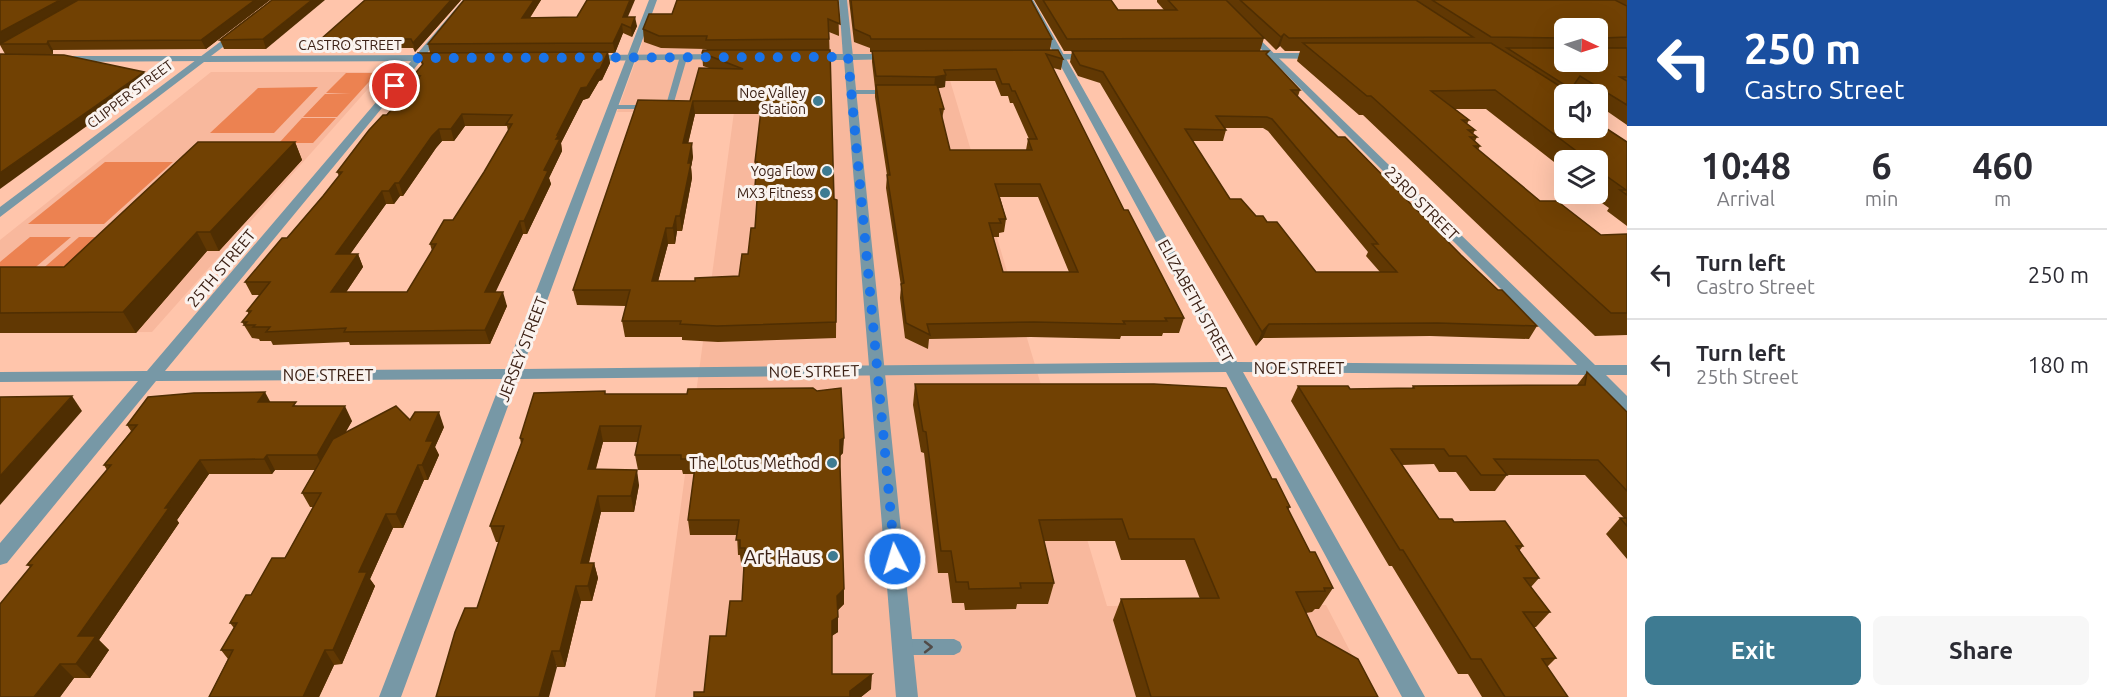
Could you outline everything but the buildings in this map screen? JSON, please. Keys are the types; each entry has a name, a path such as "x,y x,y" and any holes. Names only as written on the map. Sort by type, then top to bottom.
{"street":[{"name":"25TH STREET","path":"0,557 467,0"},
{"name":"JERSEY STREET","path":"390,697 653,0"},
{"path":"843,0 907,697"},
{"name":"ELIZABETH STREET","path":"1029,0 1414,697"},
{"name":"23RD STREET","path":"1241,24 1627,405"},
{"name":"CLIPPER STREET","path":"0,213 244,27"},
{"path":"1234,56 1334,56"},
{"path":"580,58 738,57"},
{"path":"804,57 903,57"},
{"path":"1027,57 1099,57"},
{"name":"CASTRO STREET","path":"50,59 446,58"},
{"name":"NOE STREET","path":"0,377 1233,367 1627,370"}],"lane":[{"path":"613,107 669,106 683,58"},
{"path":"851,92 902,92"},
{"path":"903,647 954,647"}],"shaded area":[{"path":"768,0 926,0 1107,606 1326,605 1374,697 655,697 734,112 617,112 648,27"},
{"path":"211,72 383,72 152,332 0,333 0,240"},
{"path":"346,73 377,73 337,117 303,117 325,94 351,94 326,93"},
{"path":"318,87 274,133 210,133 258,88"},
{"path":"302,118 336,118 313,143 279,143"},
{"path":"105,162 173,162 104,224 28,224"},
{"path":"30,237 71,237 30,272 0,272 0,262"},
{"path":"79,237 120,237 82,272 39,272"}],"place":[{"name":"Noe Valley Station","path":"818,101"},
{"name":"Yoga Flow","path":"827,171"},
{"name":"MX3 Fitness","path":"825,193"},
{"name":"The Lotus Method","path":"832,463"},
{"name":"Art Haus","path":"833,556"}],"route":[{"path":"395,86 418,58 848,57 895,559"}]}
